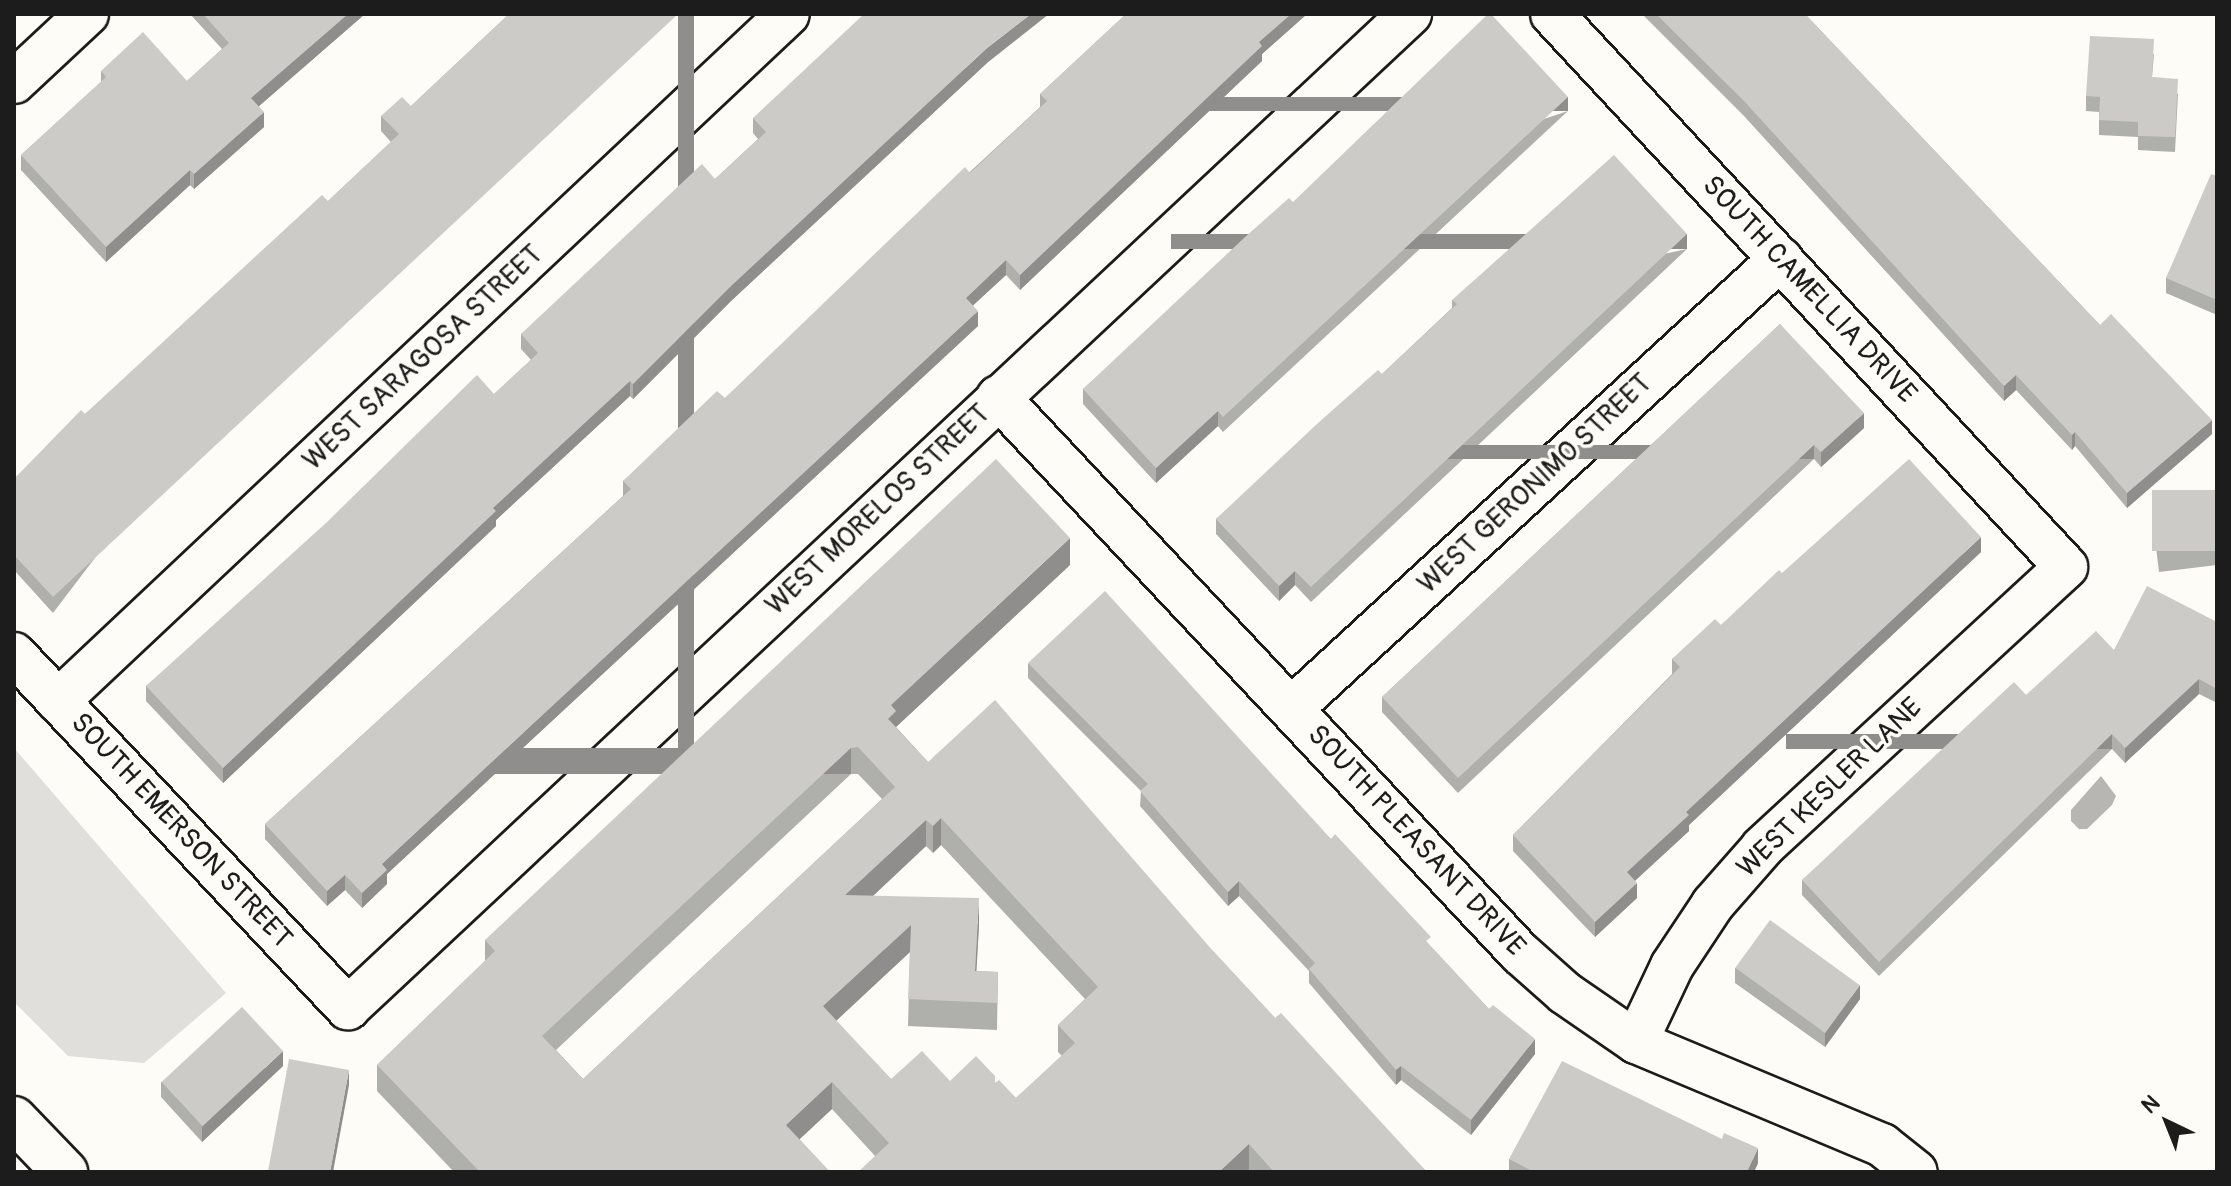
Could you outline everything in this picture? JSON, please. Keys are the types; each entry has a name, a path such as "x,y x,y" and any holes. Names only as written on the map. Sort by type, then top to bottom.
{"main road":[{"path":"14,1119 65,1172"}],"street":[{"path":"14,82 87,14"},
{"name":"WEST SARAGOSA STREET","path":"58,701 788,14"},
{"name":"WEST MORELOS STREET","path":"348,1008 1410,14"},
{"name":"SOUTH CAMELLIA DRIVE","path":"1552,14 2066,567"},
{"name":"WEST GERONIMO STREET","path":"1291,709 1780,259"},
{"name":"SOUTH PLEASANT DRIVE","path":"998,397 1520,953 1636,1042 1882,1145 1916,1172"},
{"name":"WEST KESLER LANE","path":"1636,1042 1672,966 1713,904 1763,847 2066,567"},
{"name":"SOUTH EMERSON STREET","path":"14,654 348,1008"}],"shaded area":[{"path":"14,748 226,993 144,1063 68,1056 14,1002"},
{"path":"2101,776 2116,796 2112,805 2087,829 2079,829 2071,821 2071,810"}],"building":[{"path":"203,14 348,14 251,98 264,112 194,174 190,170 106,247 21,155 106,77 101,71 143,32 187,81 229,43"},
{"path":"509,14 678,14 53,597 14,555 14,479 81,410 85,414 322,195 328,201 399,134 381,116 402,97 411,106"},
{"path":"864,14 1031,14 987,48 731,286 633,384 630,381 493,508 496,511 223,768 146,686 326,523 477,375 494,394 538,353 521,334 702,164 715,179 766,132 753,118"},
{"path":"1126,14 1291,14 1259,42 1262,46 1020,275 1006,260 966,298 978,311 382,864 387,870 362,893 345,875 327,891 265,824 631,489 623,481 717,391 725,398 965,167 970,173 1047,101 1040,94"},
{"path":"1488,14 1568,97 1223,417 1218,411 1156,468 1083,389 1244,238 1289,198 1293,202"},
{"path":"1656,14 1805,14 2100,325 2111,314 2212,420 2127,493 2075,432 2072,435 2016,375 2004,386 1744,101"},
{"path":"2090,36 2154,39 2152,77 2178,79 2175,137 2138,136 2138,122 2099,120 2100,97 2086,96"},
{"path":"1614,155 1687,234 1311,587 1295,571 1279,586 1216,519 1378,370 1382,374 1457,304 1452,300"},
{"path":"2211,174 2217,176 2217,300 2166,278"},
{"path":"1780,324 1864,413 1821,452 1814,445 1458,778 1382,697"},
{"path":"996,459 1070,538 891,705 896,711 888,719 928,762 995,700 1213,951 1275,1018 1281,1013 1427,1172 1274,1172 1249,1144 1219,1172 858,1172 889,1143 832,1082 786,1125 830,1172 480,1172 377,1065 495,951 485,940","holes":["858,747 895,787 583,1079 542,1036 851,748","941,818 1098,987 1058,1025 1075,1043 1016,1098 999,1080 995,1083 995,1076 976,1056 950,1081 922,1051 891,1079 823,1006 911,925 908,999 997,1003 998,972 975,971 979,898 845,895 926,820 933,826"]},
{"path":"1909,459 1981,537 1686,812 1689,815 1627,872 1637,883 1595,922 1513,835 1680,667 1672,659 1715,619 1721,625 1779,570 1782,573"},
{"path":"2152,490 2217,490 2217,551 2152,551"},
{"path":"2147,586 2217,622 2217,689 2199,679 2125,748 2112,734 1879,962 1802,880 2014,682 2026,695 2096,631 2114,650"},
{"path":"1105,591 1331,839 1335,834 1431,937 1426,941 1489,1009 1493,1005 1535,1039 1471,1120 1401,1066 1396,1070 1309,969 1315,963 1239,881 1228,892 1140,791 1148,784 1028,663"},
{"path":"1770,920 1860,985 1825,1033 1735,968"},
{"path":"242,1007 283,1051 202,1126 162,1082"},
{"path":"289,1059 349,1070 330,1172 268,1171"},
{"path":"1562,1061 1722,1139 1724,1133 1758,1148 1747,1172 1534,1172 1509,1159"}]}
